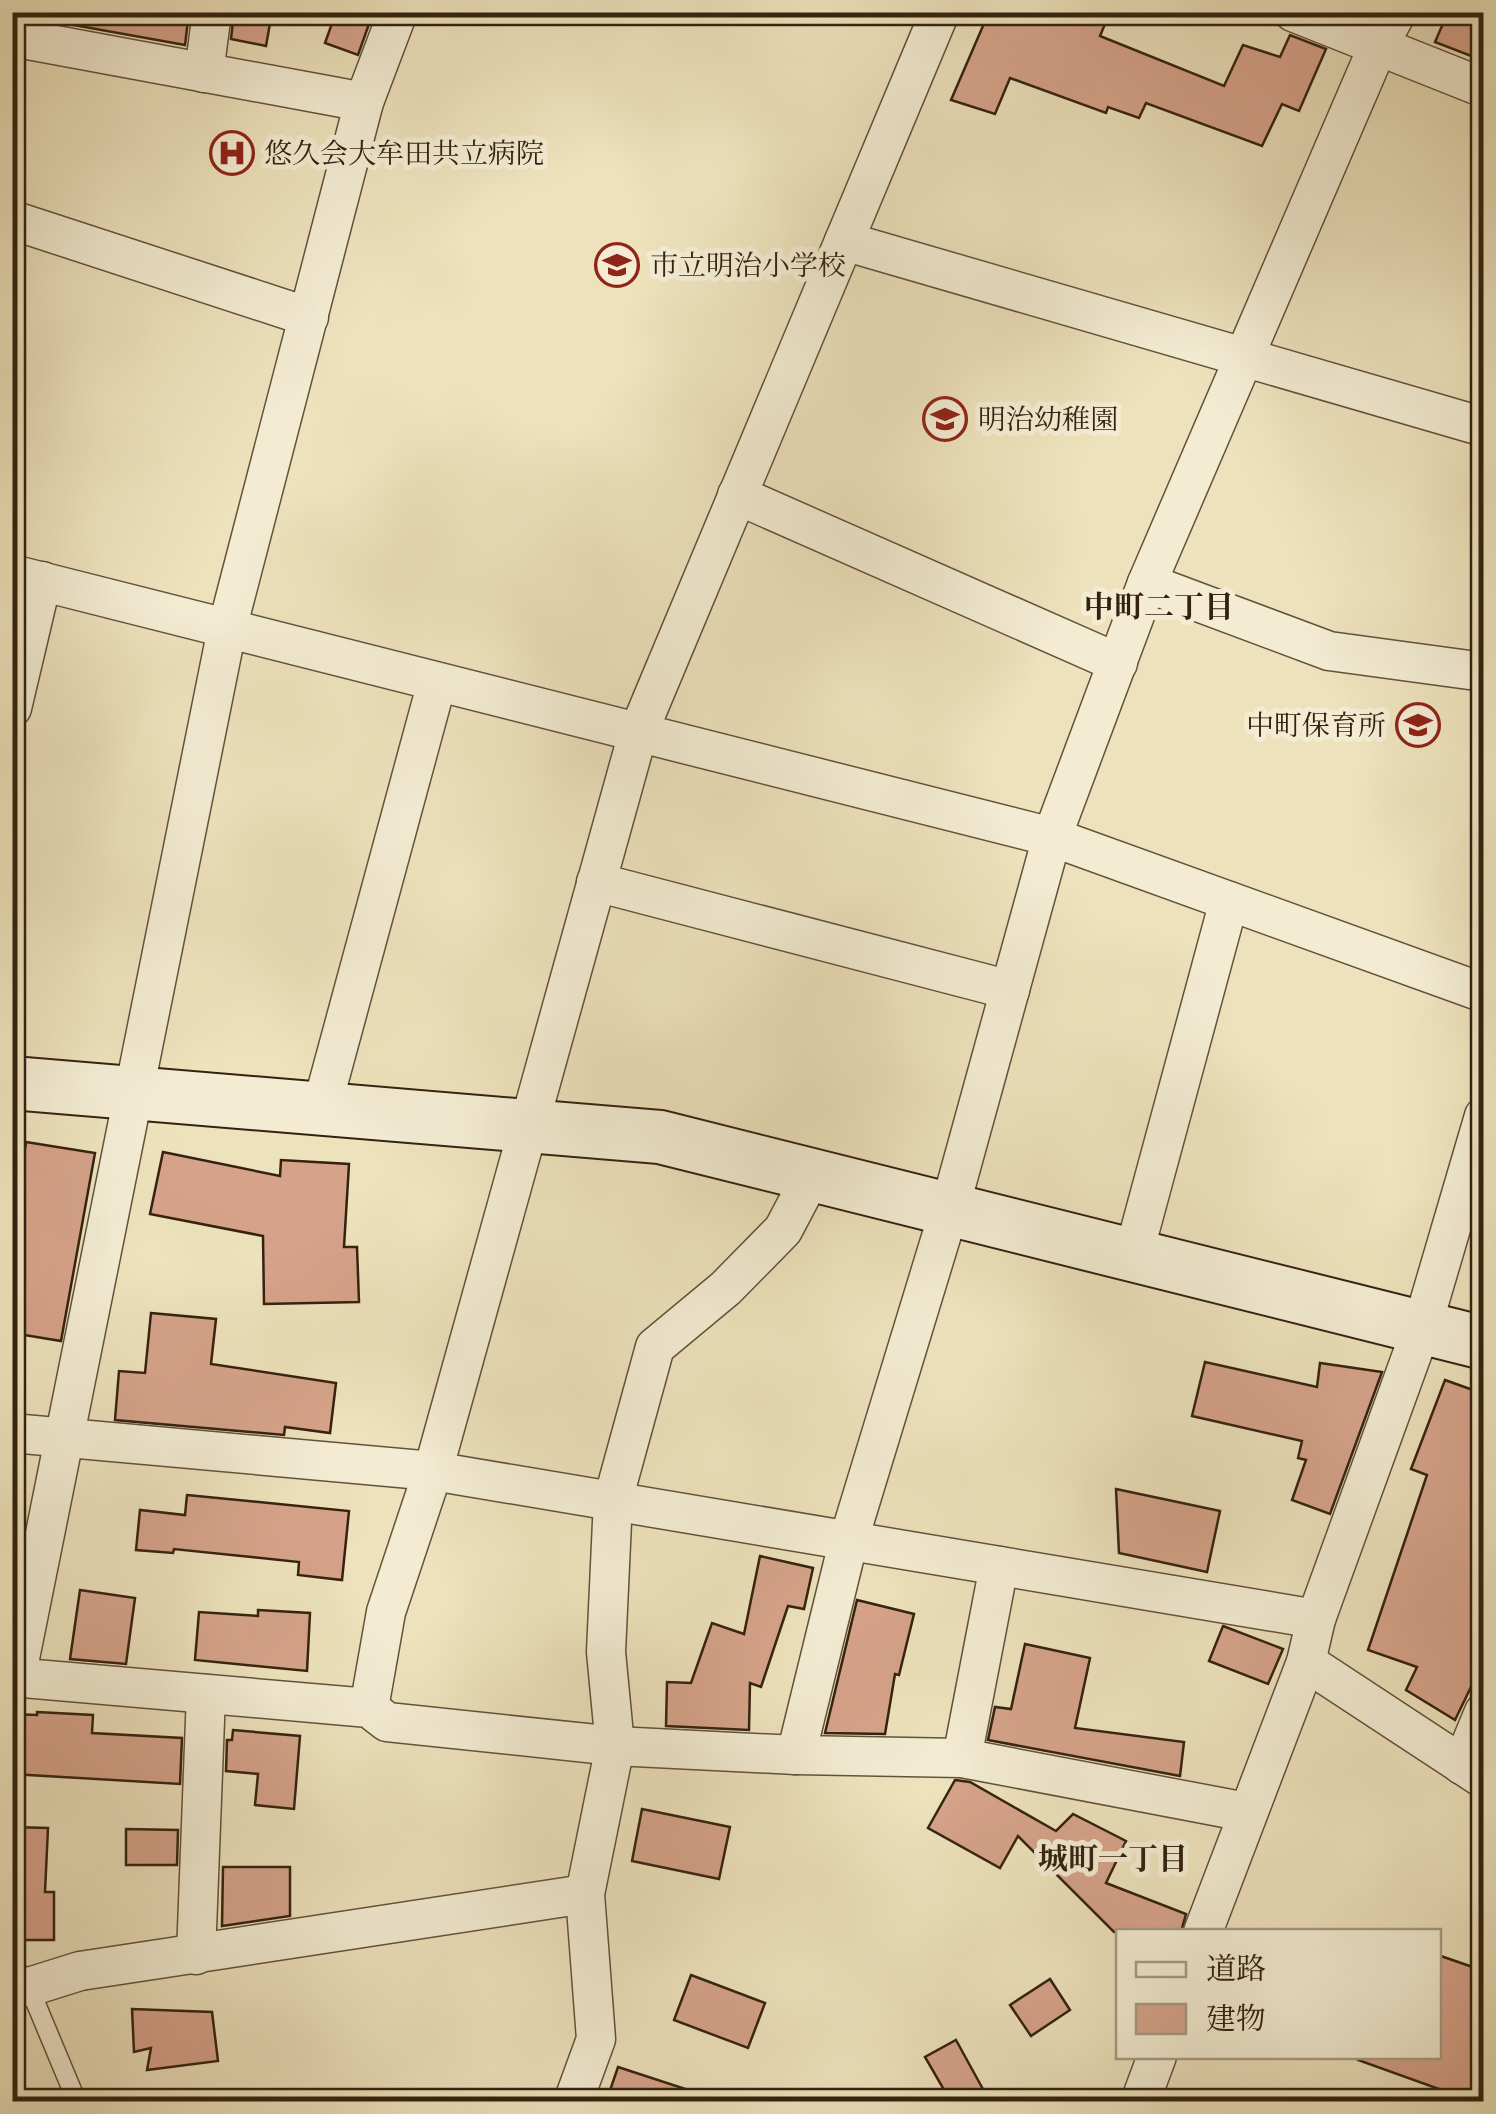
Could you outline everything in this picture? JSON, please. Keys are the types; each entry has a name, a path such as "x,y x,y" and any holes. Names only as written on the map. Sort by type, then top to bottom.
{"street":[{"path":"204,73 212,12"},
{"path":"398,12 364,102 227,629 14,1678 369,1708 387,1722 615,1746 962,1758 1246,1812"},
{"path":"369,1708 386,1612 434,1471 638,732 940,12"},
{"path":"1293,12 1484,88"},
{"path":"796,1755 849,1539 948,1211 1052,837 1147,583 1378,46 1397,12"},
{"path":"12,37 364,102"},
{"path":"12,220 308,317"},
{"path":"844,241 1484,427"},
{"path":"736,495 1118,662"},
{"path":"12,708 27,578 1052,837 1484,993"},
{"path":"1147,583 1329,651 1484,672"},
{"path":"321,1110 437,682"},
{"path":"596,882 1010,990"},
{"path":"1132,1256 1228,901"},
{"path":"12,1083 660,1137 1484,1344"},
{"path":"1203,1929 1306,1662 1316,1619 1422,1327 1484,1116"},
{"path":"573,2102 596,2039 585,1894 615,1746 606,1652 613,1500 656,1347 726,1288 783,1230 812,1175"},
{"path":"12,1433 434,1471 1316,1619"},
{"path":"962,1758 1000,1566"},
{"path":"1306,1662 1473,1772 1484,1712"},
{"path":"196,1956 206,1694"},
{"path":"21,1975 196,1956 585,1894"},
{"path":"1140,2102 1156,2059"}],"lane":[{"path":"21,1975 78,2102"}],"building":[{"path":"69,12 189,12 185,45 68,24"},
{"path":"234,12 272,12 266,46 231,39"},
{"path":"336,12 369,24 358,55 325,43"},
{"path":"989,12 1110,12 1100,36 1224,86 1243,45 1280,57 1290,35 1326,49 1299,111 1282,104 1262,146 1146,103 1139,118 1108,107 1106,113 1010,78 995,114 951,100"},
{"path":"1448,12 1484,12 1484,61 1435,42"},
{"path":"26,1142 95,1153 61,1341 12,1333 12,1229"},
{"path":"163,1152 280,1176 281,1160 349,1164 344,1247 357,1247 359,1302 264,1304 263,1236 150,1214"},
{"path":"151,1313 216,1319 211,1364 336,1383 330,1433 285,1427 284,1435 115,1420 119,1371 145,1373"},
{"path":"1205,1362 1317,1387 1320,1363 1382,1372 1330,1514 1292,1500 1306,1460 1298,1458 1302,1441 1192,1416"},
{"path":"1445,1380 1484,1394 1484,1466 1474,1492 1484,1497 1484,1660 1455,1720 1406,1690 1417,1667 1368,1650 1427,1475 1411,1469"},
{"path":"1116,1489 1220,1511 1207,1572 1119,1553"},
{"path":"187,1495 349,1511 342,1580 298,1575 299,1562 174,1549 173,1553 136,1550 140,1510 185,1515"},
{"path":"760,1556 813,1568 804,1609 788,1606 761,1687 750,1683 749,1730 666,1726 667,1682 691,1683 712,1623 744,1634"},
{"path":"80,1590 135,1598 126,1664 70,1659"},
{"path":"857,1600 914,1614 899,1675 895,1674 885,1734 825,1733"},
{"path":"258,1610 310,1613 307,1671 195,1660 199,1612 258,1616"},
{"path":"1223,1626 1283,1649 1268,1684 1209,1661"},
{"path":"1025,1644 1090,1658 1075,1728 1184,1742 1180,1776 988,1740 995,1707 1011,1709"},
{"path":"12,1714 93,1715 92,1733 182,1738 180,1784 12,1774"},
{"path":"233,1730 300,1736 294,1809 255,1805 258,1774 226,1771 227,1740 232,1740"},
{"path":"955,1780 970,1782 1056,1831 1073,1814 1126,1841 1106,1883 1186,1914 1182,1929 1114,1932 1018,1836 1000,1868 928,1828"},
{"path":"642,1809 730,1827 719,1879 632,1861"},
{"path":"12,1827 48,1828 45,1892 54,1892 54,1940 12,1940"},
{"path":"126,1829 178,1830 177,1865 126,1865"},
{"path":"223,1867 290,1867 290,1916 222,1926"},
{"path":"1441,1956 1484,1971 1484,2102 1358,2060 1441,2059"},
{"path":"691,1975 765,2003 748,2048 674,2020"},
{"path":"1050,1979 1070,2010 1031,2036 1010,2005"},
{"path":"132,2009 212,2012 218,2061 147,2070 151,2048 134,2052"},
{"path":"956,2040 990,2102 951,2102 925,2057"},
{"path":"618,2067 707,2096 706,2102 606,2102"}],"place":[{"name":"悠久会大牟田共立病院","path":"232,153"},
{"name":"市立明治小学校","path":"617,265"},
{"name":"明治幼稚園","path":"945,419"},
{"name":"中町保育所","path":"1418,725"}],"district":[{"name":"中町二丁目","path":"1159,607"},
{"name":"城町一丁目","path":"1113,1859"}]}
